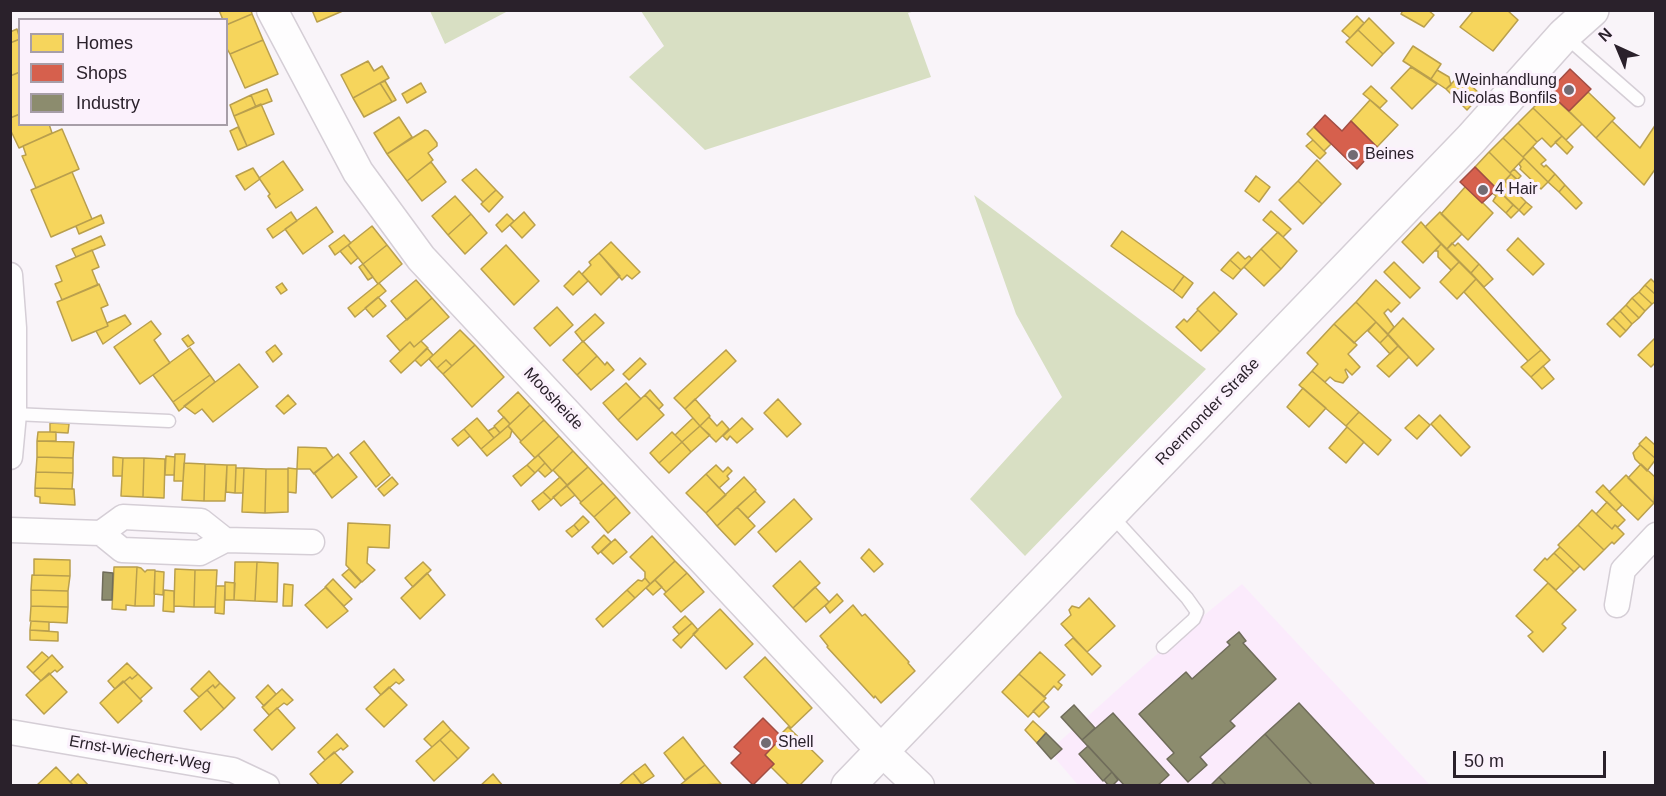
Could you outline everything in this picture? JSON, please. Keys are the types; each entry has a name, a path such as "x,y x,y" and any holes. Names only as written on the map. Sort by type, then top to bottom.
{"main road":[{"name":"Roermonder Straße","path":"848,786 1463,147 1570,23 1592,10"}],"street":[{"name":"Moosheide","path":"272,10 358,172 421,258 882,751 919,786"},
{"path":"10,275 14,328 14,414 10,457"},
{"path":"101,533 123,517 201,521 225,540"},
{"path":"10,530 101,533 122,550 200,553 225,540 312,542"},
{"path":"1617,605 1623,570 1656,535"},
{"name":"Ernst-Wiechert-Weg","path":"10,732 233,770 267,786"}],"lane":[{"path":"1570,23 1638,100"},
{"path":"14,414 169,421"},
{"path":"1110,514 1187,598 1197,612 1194,619 1163,647"}],"shaded area":[{"path":"1242,584 1430,785 1078,785 1049,751 1156,655"}],"green space":[{"path":"430,11 508,11 445,44"},
{"path":"641,11 915,11 908,13 931,77 705,150 629,77 664,46"},
{"path":"974,195 1206,369 1025,556 970,499 1062,397 1016,314"}],"building: Homes":[{"path":"219,10 251,10 252,14 228,24 228,18 222,18"},
{"path":"312,10 345,10 317,22"},
{"path":"1403,10 1428,10 1434,15 1424,27 1401,14"},
{"path":"1474,10 1507,10 1518,20 1493,51 1460,27"},
{"path":"252,14 263,40 230,54 228,24"},
{"path":"1357,16 1364,23 1350,38 1342,31"},
{"path":"1369,18 1394,43 1383,54 1358,30"},
{"path":"17,29 18,40 10,43 10,32"},
{"path":"1358,30 1383,54 1372,66 1346,42"},
{"path":"18,40 18,73 10,76 10,43"},
{"path":"263,40 278,74 245,88 230,54"},
{"path":"1413,46 1441,64 1431,79 1403,61"},
{"path":"368,61 374,71 382,66 389,78 353,98 341,75"},
{"path":"1411,67 1437,84 1412,109 1391,88"},
{"path":"1437,70 1449,77 1451,85 1446,89 1431,79"},
{"path":"18,73 18,115 10,118 10,76"},
{"path":"1460,75 1481,95 1467,110 1446,89"},
{"path":"385,81 396,100 392,102 380,83"},
{"path":"380,83 392,102 364,117 353,98"},
{"path":"421,83 426,92 407,103 402,94"},
{"path":"1371,86 1387,101 1380,108 1363,94"},
{"path":"267,89 272,101 256,107 251,95"},
{"path":"1548,92 1582,124 1566,140 1533,108"},
{"path":"1588,92 1615,118 1596,138 1569,111"},
{"path":"251,95 256,107 234,116 230,105"},
{"path":"1370,100 1398,125 1377,147 1351,121"},
{"path":"261,104 274,134 247,146 234,116"},
{"path":"1533,108 1562,136 1551,147 1542,138 1537,142 1518,123"},
{"path":"18,115 18,126 50,126 52,133 19,148 10,129 10,118"},
{"path":"399,117 412,137 387,154 374,133"},
{"path":"1612,121 1640,148 1656,124 1656,168 1644,185 1596,138"},
{"path":"1518,123 1537,142 1523,157 1503,138"},
{"path":"238,127 247,146 238,150 230,131"},
{"path":"1314,127 1331,144 1324,151 1307,134"},
{"path":"62,129 79,169 36,188 22,156 26,155 23,146"},
{"path":"425,130 437,143 437,146 428,153 433,160 407,181 387,154"},
{"path":"1562,136 1573,147 1567,154 1555,142"},
{"path":"1503,138 1524,158 1510,173 1489,152"},
{"path":"1313,140 1326,153 1320,159 1306,146"},
{"path":"1533,147 1546,160 1541,164 1544,167 1546,165 1555,174 1548,182 1523,157"},
{"path":"1489,152 1511,174 1497,189 1475,167"},
{"path":"1524,158 1548,182 1541,189 1520,169 1519,164"},
{"path":"1317,160 1341,184 1322,204 1298,181"},
{"path":"283,161 303,190 276,208 259,178"},
{"path":"431,162 446,182 422,201 407,181"},
{"path":"253,168 260,179 245,190 236,176"},
{"path":"476,169 496,190 483,202 462,180"},
{"path":"1514,169 1521,176 1517,180 1510,173"},
{"path":"72,172 92,219 51,237 31,190"},
{"path":"1511,174 1518,180 1511,187 1505,181"},
{"path":"1555,174 1565,185 1559,192 1548,182"},
{"path":"1256,176 1270,187 1259,202 1245,191"},
{"path":"1298,181 1322,204 1303,224 1279,200"},
{"path":"1505,181 1526,202 1519,210 1497,189"},
{"path":"1565,185 1582,203 1576,209 1559,192"},
{"path":"1466,186 1493,213 1468,240 1441,214"},
{"path":"1497,189 1513,205 1506,213 1493,201 1496,196 1492,193"},
{"path":"496,190 503,197 489,212 481,204"},
{"path":"455,196 471,214 448,235 432,216"},
{"path":"1526,202 1532,207 1524,215 1519,210"},
{"path":"1513,205 1519,210 1511,218 1506,213"},
{"path":"316,207 333,232 303,254 285,229"},
{"path":"1271,211 1291,229 1283,237 1263,220"},
{"path":"291,212 297,221 273,238 267,229"},
{"path":"524,212 535,225 522,238 510,225"},
{"path":"1440,212 1462,234 1447,249 1425,227"},
{"path":"471,214 487,233 465,254 448,235"},
{"path":"507,214 514,221 502,232 496,225"},
{"path":"101,215 104,223 79,234 76,226"},
{"path":"1421,222 1441,244 1423,263 1402,242"},
{"path":"372,226 387,245 363,264 348,245"},
{"path":"1122,231 1184,276 1173,291 1111,246"},
{"path":"1278,232 1297,251 1281,269 1261,249"},
{"path":"344,235 351,243 335,255 329,246"},
{"path":"101,236 105,245 76,257 72,249"},
{"path":"1518,238 1544,264 1533,275 1507,250"},
{"path":"611,242 640,272 632,279 627,275 622,280 599,253"},
{"path":"1452,243 1455,246 1458,243 1479,264 1471,273 1447,249"},
{"path":"1441,244 1459,262 1451,270 1438,257 1438,251 1435,251"},
{"path":"348,245 358,258 351,264 340,251"},
{"path":"387,245 402,264 378,284 363,264"},
{"path":"506,245 539,281 514,305 481,269"},
{"path":"1261,249 1281,269 1264,286 1244,267"},
{"path":"92,250 99,267 92,270 98,285 62,300 55,284 62,281 56,266"},
{"path":"1238,252 1245,259 1249,256 1252,259 1241,270 1230,260"},
{"path":"599,253 620,276 601,295 582,274 591,265 589,262"},
{"path":"1230,260 1241,270 1233,279 1221,270"},
{"path":"1394,262 1420,288 1410,298 1384,272"},
{"path":"1459,262 1476,279 1457,299 1440,282"},
{"path":"363,264 373,277 368,280 359,267"},
{"path":"1479,264 1493,279 1484,287 1471,273"},
{"path":"579,271 588,281 573,295 564,286"},
{"path":"1184,276 1193,283 1182,298 1173,291"},
{"path":"1476,279 1541,350 1528,361 1464,292"},
{"path":"1651,279 1656,284 1656,295 1645,285"},
{"path":"416,280 432,298 407,320 391,301"},
{"path":"1376,280 1400,303 1391,312 1388,309 1384,313 1394,327 1388,334 1356,302"},
{"path":"282,283 287,290 281,294 276,287"},
{"path":"379,283 386,291 355,317 348,308"},
{"path":"99,284 108,305 101,308 108,326 72,341 57,302"},
{"path":"1645,285 1656,295 1656,301 1652,304 1639,292"},
{"path":"1214,292 1237,314 1220,332 1197,309"},
{"path":"1639,292 1652,304 1645,311 1632,298"},
{"path":"378,297 386,306 373,317 365,308"},
{"path":"432,298 449,317 414,347 410,342 400,351 387,336"},
{"path":"1632,298 1645,311 1639,318 1626,305"},
{"path":"1356,302 1376,322 1354,343 1334,324"},
{"path":"1626,305 1639,318 1632,324 1620,311"},
{"path":"557,307 573,325 550,346 534,328"},
{"path":"1198,310 1220,332 1201,351 1176,327 1184,319 1187,322"},
{"path":"1620,311 1632,324 1626,331 1613,318"},
{"path":"595,314 604,323 583,342 575,332"},
{"path":"125,315 131,324 103,344 96,331"},
{"path":"1403,318 1434,349 1417,366 1388,334"},
{"path":"1613,318 1626,331 1620,337 1607,324"},
{"path":"151,321 161,334 154,340 170,363 140,384 114,347"},
{"path":"1376,322 1388,335 1380,343 1368,331"},
{"path":"1334,324 1357,345 1348,354 1360,367 1352,375 1346,369 1348,377 1343,383 1330,377 1325,382 1312,371 1318,364 1307,353"},
{"path":"460,330 475,345 452,366 446,360 437,368 429,359"},
{"path":"188,335 194,343 188,347 182,339"},
{"path":"1388,335 1398,346 1390,354 1380,343"},
{"path":"1656,337 1656,362 1651,367 1638,355"},
{"path":"421,341 428,348 401,373 390,361 410,342 414,347"},
{"path":"583,341 597,356 577,375 563,360"},
{"path":"275,345 282,354 273,362 266,352"},
{"path":"475,345 504,377 472,407 443,374"},
{"path":"1398,346 1409,357 1389,377 1377,366"},
{"path":"190,348 210,375 173,402 153,375"},
{"path":"427,348 433,355 421,366 415,360"},
{"path":"726,350 736,361 685,409 674,398"},
{"path":"1541,350 1550,360 1531,377 1521,367"},
{"path":"597,356 605,365 607,362 614,370 591,390 577,375"},
{"path":"640,358 646,364 629,380 623,374"},
{"path":"446,360 452,366 443,374 437,368"},
{"path":"239,364 258,387 213,422 202,409 195,414 184,406"},
{"path":"1543,366 1554,379 1542,389 1531,377"},
{"path":"1312,371 1359,412 1346,426 1299,385"},
{"path":"210,375 215,382 179,411 173,402"},
{"path":"626,383 641,399 618,420 603,403"},
{"path":"1303,388 1326,408 1309,427 1287,407"},
{"path":"650,390 663,405 659,409 645,395"},
{"path":"518,392 530,405 510,424 498,411"},
{"path":"288,395 296,404 284,414 276,406"},
{"path":"645,395 664,415 637,440 618,420"},
{"path":"695,399 710,416 700,426 685,409"},
{"path":"778,399 801,424 787,437 764,413"},
{"path":"530,405 544,420 521,441 508,426"},
{"path":"1359,412 1391,440 1378,455 1346,426"},
{"path":"1419,415 1430,425 1417,439 1405,428"},
{"path":"1440,415 1470,447 1461,456 1431,424"},
{"path":"504,417 510,424 500,433 494,426"},
{"path":"709,417 717,426 722,421 729,429 716,442 700,426"},
{"path":"477,418 494,438 481,449 464,429"},
{"path":"693,418 700,426 682,442 675,435"},
{"path":"742,418 753,429 737,443 730,436 727,440 723,436"},
{"path":"544,420 559,436 535,458 520,442"},
{"path":"50,423 69,424 68,433 50,432"},
{"path":"508,426 512,430 510,437 487,456 481,449"},
{"path":"700,426 710,435 691,452 682,442"},
{"path":"495,427 500,433 494,438 488,431"},
{"path":"1347,427 1364,442 1346,463 1329,448"},
{"path":"464,429 470,436 458,446 452,439"},
{"path":"38,432 56,432 56,441 37,441"},
{"path":"672,432 682,442 659,463 650,453"},
{"path":"559,436 573,451 552,471 538,455"},
{"path":"1646,437 1655,445 1656,459 1639,444"},
{"path":"37,441 74,442 73,458 37,457"},
{"path":"364,441 390,475 376,487 350,453"},
{"path":"682,442 691,452 669,473 659,463"},
{"path":"1640,445 1656,459 1647,471 1635,459 1633,453"},
{"path":"298,447 326,448 333,458 314,474 310,469 297,469"},
{"path":"573,451 588,467 567,485 553,470"},
{"path":"175,454 185,454 183,481 174,481"},
{"path":"338,454 357,477 332,498 314,473"},
{"path":"538,455 545,463 535,473 527,465"},
{"path":"166,456 175,457 174,475 165,475"},
{"path":"37,457 73,458 73,473 36,472"},
{"path":"113,457 123,458 122,476 113,476"},
{"path":"123,458 144,458 143,497 121,496"},
{"path":"144,458 165,459 164,498 143,497"},
{"path":"184,463 205,464 204,501 182,500"},
{"path":"545,463 552,471 545,477 538,470"},
{"path":"205,464 227,465 225,501 204,501"},
{"path":"1641,464 1656,478 1654,503 1628,478"},
{"path":"227,465 236,465 235,493 226,492"},
{"path":"527,465 535,473 521,486 513,476"},
{"path":"716,465 723,472 728,467 732,471 727,476 729,479 719,488 706,474"},
{"path":"588,467 603,483 581,502 567,486"},
{"path":"236,468 244,468 243,493 235,493"},
{"path":"244,468 266,469 265,513 242,512"},
{"path":"288,468 297,469 296,493 288,492"},
{"path":"266,469 288,469 288,512 265,513"},
{"path":"36,472 73,473 72,489 35,488"},
{"path":"706,474 726,495 706,513 686,493"},
{"path":"1626,475 1654,503 1638,520 1609,492"},
{"path":"392,477 398,484 384,496 378,489"},
{"path":"560,477 567,485 551,500 543,492"},
{"path":"744,477 756,490 717,526 706,513"},
{"path":"603,483 616,497 594,517 580,503"},
{"path":"1603,485 1622,505 1616,511 1596,492"},
{"path":"567,486 575,495 561,506 553,497"},
{"path":"35,488 74,489 75,505 40,503 40,497 35,496"},
{"path":"755,491 765,502 748,518 737,507"},
{"path":"543,492 551,500 539,510 532,501"},
{"path":"616,497 630,513 608,533 594,517"},
{"path":"794,499 812,519 776,552 758,532"},
{"path":"1607,502 1625,520 1612,529 1596,514"},
{"path":"737,507 755,526 735,545 717,526"},
{"path":"1592,510 1612,529 1615,525 1624,534 1604,550 1578,525"},
{"path":"583,516 589,522 579,531 574,525"},
{"path":"348,523 390,525 389,548 368,547 367,563 375,570 362,582 346,565"},
{"path":"574,525 579,531 572,537 566,531"},
{"path":"1578,525 1604,550 1584,570 1558,545"},
{"path":"604,535 611,542 598,554 592,547"},
{"path":"652,536 675,561 650,584 645,578 645,572 630,557"},
{"path":"615,539 627,552 613,564 601,552"},
{"path":"1560,547 1580,566 1574,572 1554,553"},
{"path":"869,549 883,564 874,572 861,558"},
{"path":"1554,553 1574,572 1556,590 1534,570 1545,558 1547,560"},
{"path":"34,559 70,560 70,576 32,575 34,575"},
{"path":"675,561 687,573 666,592 655,580"},
{"path":"800,561 820,583 793,608 773,586"},
{"path":"235,562 257,562 255,601 234,600"},
{"path":"257,562 278,563 277,602 255,601"},
{"path":"423,562 431,570 413,587 405,578"},
{"path":"114,567 137,567 135,606 126,605 126,610 112,609"},
{"path":"137,567 145,572 155,570 154,606 135,606"},
{"path":"175,569 195,570 194,607 174,606"},
{"path":"349,569 361,582 355,588 342,575"},
{"path":"195,570 217,570 215,607 194,607"},
{"path":"155,571 164,572 163,595 154,594"},
{"path":"427,573 445,595 420,619 401,598"},
{"path":"687,573 704,592 681,612 664,594"},
{"path":"32,575 70,576 68,591 31,590"},
{"path":"645,578 650,584 635,598 627,590 638,580 642,581"},
{"path":"333,579 352,599 344,606 325,587"},
{"path":"655,580 662,587 653,595 646,588"},
{"path":"225,582 235,583 234,600 225,600"},
{"path":"1548,583 1576,610 1562,624 1566,628 1543,652 1528,636 1533,632 1516,616"},
{"path":"284,584 293,585 292,606 283,606"},
{"path":"216,586 225,586 224,614 215,613"},
{"path":"326,587 348,611 327,628 305,605"},
{"path":"815,587 829,602 806,622 793,608"},
{"path":"31,590 68,591 68,607 31,606"},
{"path":"164,590 174,591 174,612 163,611"},
{"path":"627,590 635,598 603,627 596,619"},
{"path":"837,594 843,601 830,613 825,606"},
{"path":"1089,598 1115,626 1087,652 1061,624 1071,615 1069,610 1072,606 1079,608"},
{"path":"853,605 862,616 865,614 915,671 881,703 827,647 820,636"},
{"path":"31,606 68,607 67,623 30,621"},
{"path":"720,609 753,644 726,669 693,634"},
{"path":"685,616 692,623 679,634 673,627"},
{"path":"31,621 49,622 49,631 30,630"},
{"path":"692,623 698,630 681,648 673,640"},
{"path":"30,630 58,632 58,641 30,640"},
{"path":"1073,638 1101,666 1092,675 1065,645"},
{"path":"42,652 49,658 33,673 27,667"},
{"path":"1040,652 1065,675 1058,682 1062,685 1058,690 1054,686 1044,697 1019,674"},
{"path":"52,655 63,667 41,681 33,673"},
{"path":"765,657 812,708 791,728 744,677"},
{"path":"127,663 138,674 132,679 130,677 115,689 108,681"},
{"path":"394,669 404,680 399,684 396,682 381,695 374,687"},
{"path":"209,671 220,683 215,688 213,685 199,697 191,689"},
{"path":"49,673 67,692 44,714 26,695"},
{"path":"138,674 152,688 140,699 124,682"},
{"path":"1019,674 1046,698 1028,717 1002,692"},
{"path":"123,681 142,701 118,723 100,703"},
{"path":"220,683 235,698 224,709 207,690 213,685 215,688"},
{"path":"268,685 276,694 264,706 256,697"},
{"path":"389,687 407,705 384,727 366,709"},
{"path":"282,689 293,700 287,705 284,703 269,715 262,707"},
{"path":"207,690 224,709 201,730 184,711"},
{"path":"1043,701 1049,707 1039,717 1033,711"},
{"path":"277,708 295,728 272,750 254,730"},
{"path":"443,721 451,730 432,747 424,739"},
{"path":"1033,721 1046,733 1037,743 1025,730"},
{"path":"788,727 823,761 799,786 790,786 771,767 774,764 765,755"},
{"path":"451,730 469,748 458,759 440,740"},
{"path":"337,734 348,746 343,750 341,748 325,760 318,752"},
{"path":"683,737 705,765 685,780 664,753"},
{"path":"440,740 458,759 434,781 416,761"},
{"path":"334,752 353,772 338,786 320,786 310,774"},
{"path":"645,764 654,776 642,784 633,773"},
{"path":"705,765 721,784 680,785"},
{"path":"56,767 74,786 36,786"},
{"path":"633,773 643,786 618,786"},
{"path":"78,774 89,786 74,786 70,782"},
{"path":"493,774 503,786 480,786"}],"building: Shops":[{"name":"Weinhandlung Nicolas Bonfils","path":"1570,69 1591,89 1569,111 1548,92"},
{"path":"1325,115 1342,131 1351,121 1377,147 1357,169 1314,127"},
{"path":"1475,167 1497,189 1482,203 1460,182"},
{"path":"763,718 782,737 765,755 774,764 753,785 731,763 741,753 734,747"}],"building: Industry":[{"path":"103,572 113,573 112,600 102,600"},
{"path":"1239,632 1246,641 1243,643 1276,679 1230,721 1235,726 1200,757 1207,765 1188,782 1167,759 1174,753 1139,714 1186,672 1192,679 1230,645 1227,642"},
{"path":"1299,703 1376,786 1313,786 1265,734"},
{"path":"1074,705 1095,728 1082,740 1061,717"},
{"path":"1113,713 1169,775 1157,786 1125,786 1082,740"},
{"path":"1046,733 1062,749 1051,759 1037,743"},
{"path":"1265,734 1313,786 1227,786 1219,777"},
{"path":"1088,746 1112,772 1103,781 1079,754"},
{"path":"1112,772 1118,780 1109,786 1104,780"},
{"path":"1219,777 1227,786 1210,786"}],"place":[{"name":"Weinhandlung Nicolas Bonfils","path":"1569,90"},
{"name":"Beines","path":"1353,155"},
{"name":"4 Hair","path":"1483,190"},
{"name":"Shell","path":"766,743"}]}
